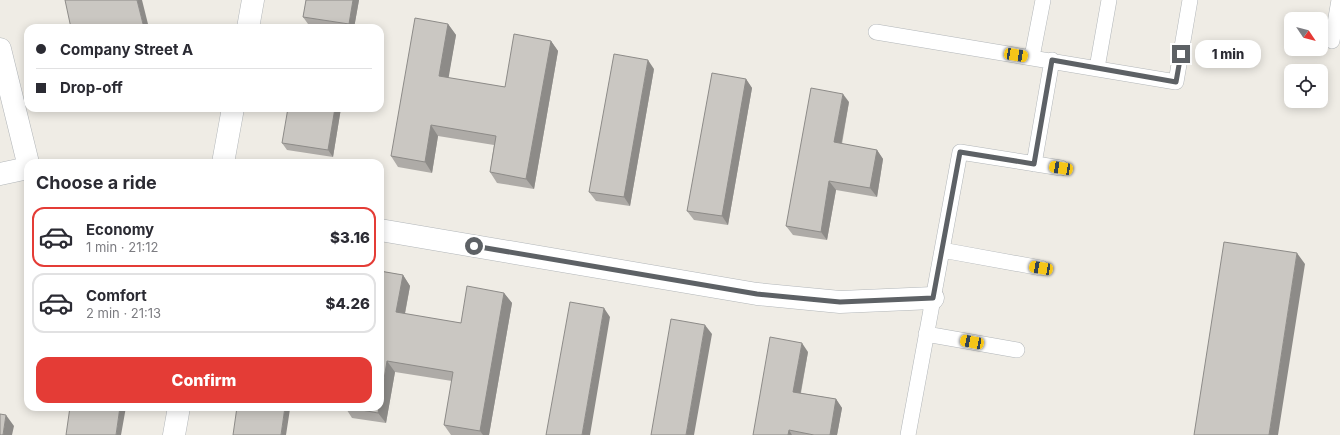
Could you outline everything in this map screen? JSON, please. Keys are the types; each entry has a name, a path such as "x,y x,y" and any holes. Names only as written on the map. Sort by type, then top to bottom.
{"street":[{"path":"249,24 253,0"},
{"path":"0,49 27,159"},
{"path":"225,159 233,112"},
{"path":"0,174 24,169"},
{"path":"384,231 757,294 840,302 933,298"},
{"path":"174,435 178,411"}],"lane":[{"path":"1032,57 1043,0"},
{"path":"1097,68 1109,0"},
{"path":"876,32 1052,60 1176,82 1190,0"},
{"path":"1332,41 1339,0"},
{"path":"1034,164 1052,60"},
{"path":"908,435 960,152 1061,168"},
{"path":"942,250 1041,268"},
{"path":"926,334 1017,350"}],"building":[{"path":"65,0 137,0 143,24 70,24"},
{"path":"306,0 353,0 349,24 303,17"},
{"path":"415,18 448,24 439,76 505,87 514,34 551,41 526,179 490,172 496,136 431,125 425,162 391,156"},
{"path":"614,54 648,60 624,197 589,192"},
{"path":"712,73 746,79 722,216 687,211"},
{"path":"811,88 843,94 834,142 877,150 870,188 829,181 821,232 786,226"},
{"path":"287,112 334,112 328,150 282,143"},
{"path":"1224,242 1297,253 1269,435 1194,435"},
{"path":"384,272 403,275 396,312 461,323 467,286 504,293 480,431 444,425 453,372 387,361 384,379"},
{"path":"570,302 604,308 582,435 546,435"},
{"path":"671,319 705,325 686,435 651,435"},
{"path":"770,337 802,343 793,392 836,399 830,435 814,435 789,430 788,435 753,435"},
{"path":"69,411 119,411 116,435 66,435"},
{"path":"236,411 284,411 281,435 233,435"},
{"path":"367,411 378,411 378,413"},
{"path":"0,414 6,415 3,435 0,435"}],"route":[{"path":"474,246 757,294 840,302 933,298 960,152 1034,164 1052,60 1176,82 1181,54"}]}
